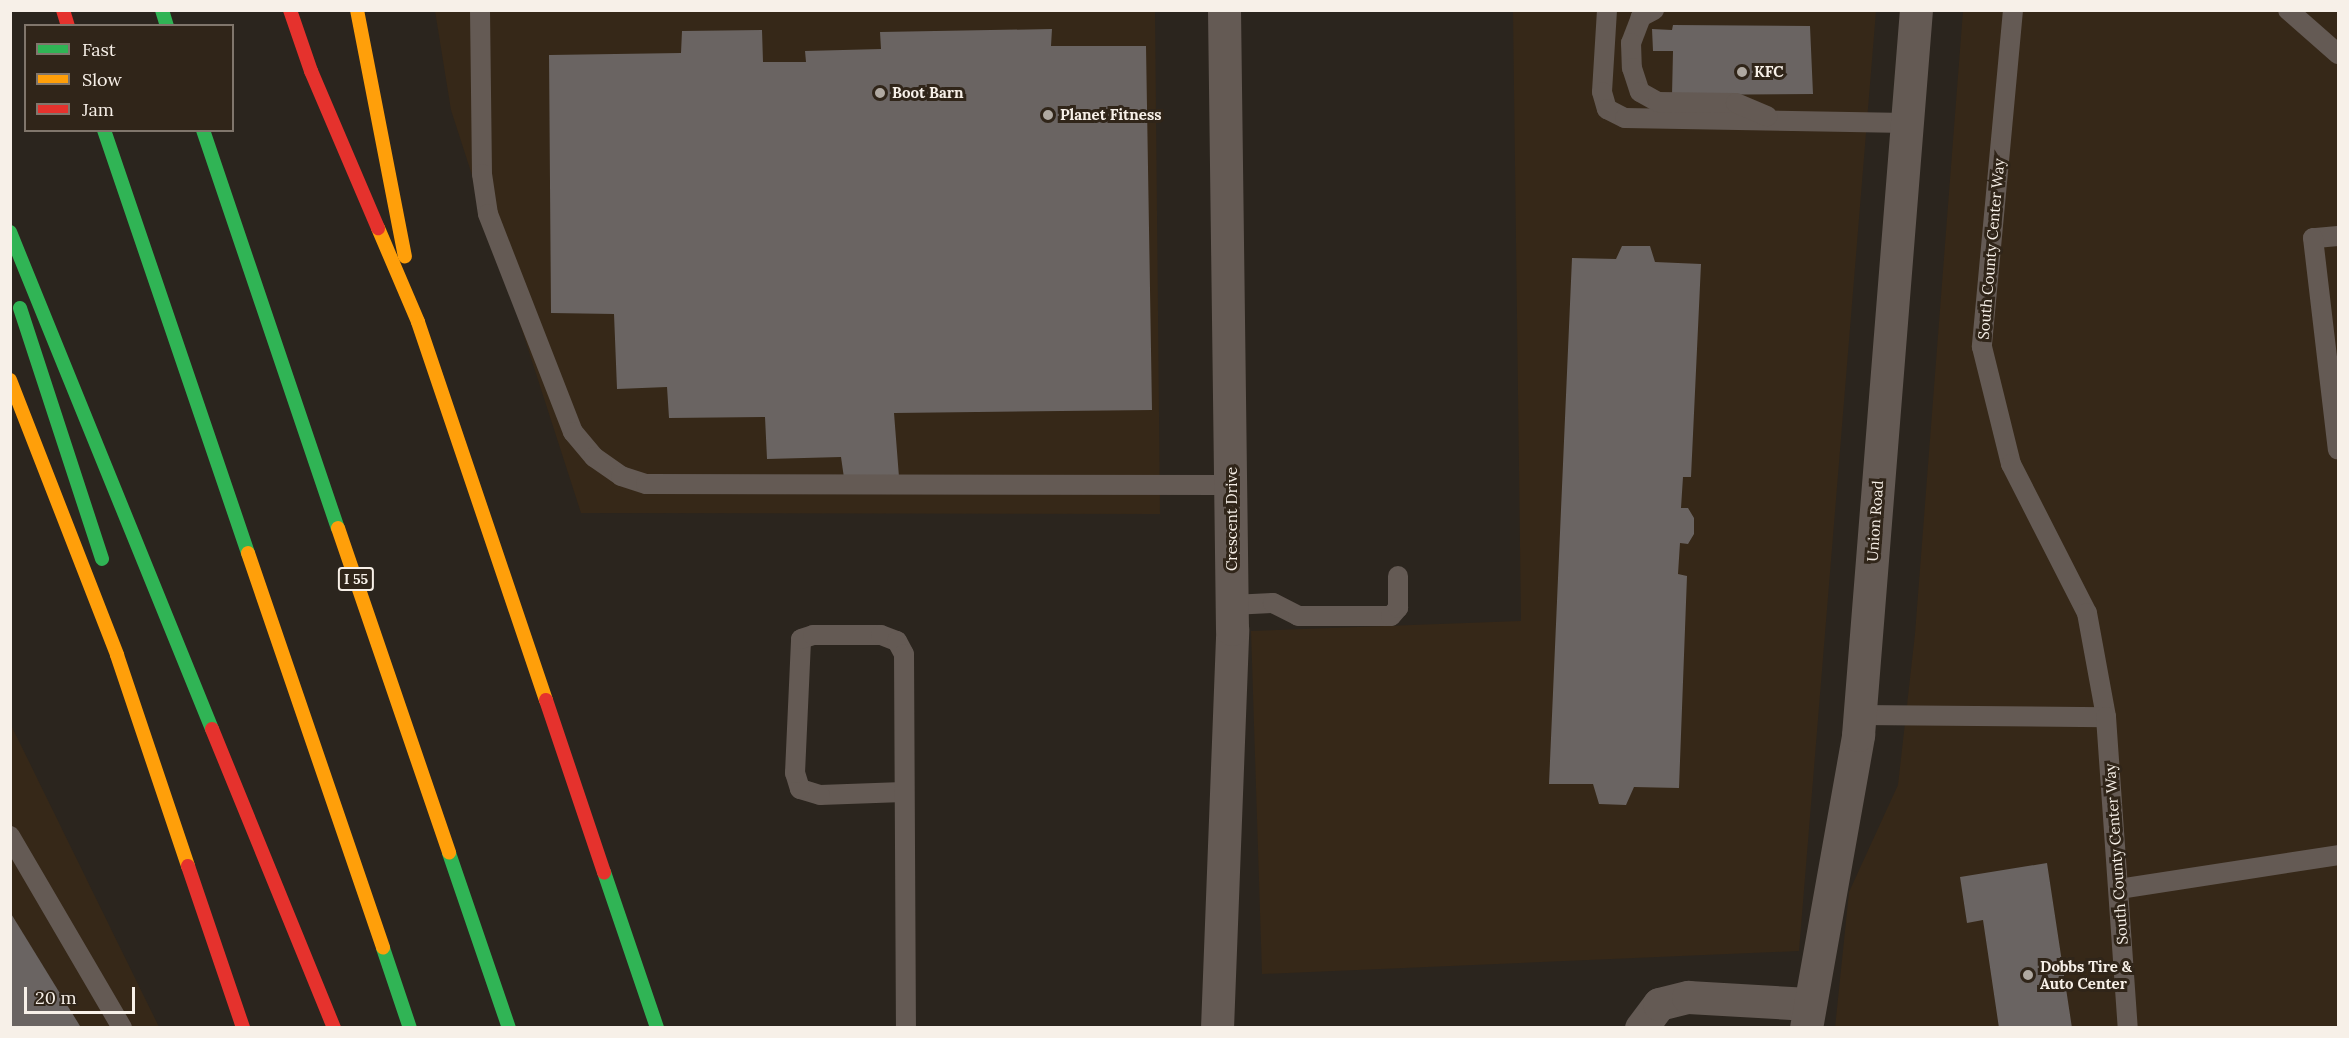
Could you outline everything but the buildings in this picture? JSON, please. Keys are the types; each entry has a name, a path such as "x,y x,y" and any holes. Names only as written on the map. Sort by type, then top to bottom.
{"highway":[{"path":"290,10 311,71 418,322 657,1028"},
{"path":"357,10 418,322"},
{"path":"105,132 410,1028"},
{"name":"I 55","path":"204,132 509,1028"},
{"path":"10,232 334,1028"},
{"path":"14,291 107,584 117,655"},
{"path":"10,380 117,655 243,1028"}],"street":[{"name":"Crescent Drive","path":"1217,1028 1232,605 1224,10"},
{"name":"Union Road","path":"1807,1016 1860,715 1916,10"},
{"path":"1641,1028 1659,1004 1688,998 1807,1016"}],"lane":[{"path":"480,10 482,174 488,214 573,432 594,457 621,476 646,484 1232,484"},
{"path":"1606,10 1602,92 1607,109 1625,118 1907,123"},
{"path":"1654,10 1641,17 1631,43 1632,68 1640,92 1658,102 1736,104 1781,121"},
{"name":"South County Center Way","path":"2013,10 1982,347 2012,464 2087,613 2106,717 2128,1028"},
{"path":"2288,10 2338,54"},
{"path":"2338,236 2313,238 2338,450"},
{"path":"1232,605 1273,603 1298,616 1391,616 1398,608 1398,576"},
{"path":"903,792 820,795 800,789 795,773 801,639 813,635 881,635 897,641 904,654 906,1028"},
{"path":"1860,715 2106,717"},
{"path":"10,836 122,1028"},
{"path":"2119,889 2338,855"}],"shaded area":[{"path":"435,11 1155,11 1160,514 581,513 451,110"},
{"path":"1513,11 1876,11 1799,951 1262,974 1251,631 1521,621"},
{"path":"1963,11 2338,11 2338,1027 1835,1028 1849,892 1898,785 1915,634"},
{"path":"11,725 159,1027 11,1027"}],"traffic: fast":[{"path":"162,10 166,24"},
{"path":"105,132 248,553"},
{"path":"204,132 338,528"},
{"path":"10,232 212,729"},
{"path":"20,308 102,559"},
{"path":"449,853 509,1028"},
{"path":"604,872 657,1028"},
{"path":"383,948 410,1028"}],"traffic: slow":[{"path":"357,10 405,256"},
{"path":"378,228 418,322 546,700"},
{"path":"10,380 117,655 188,866"},
{"path":"338,528 449,853"},
{"path":"248,553 383,948"}],"traffic: jam":[{"path":"63,10 67,24"},
{"path":"290,10 311,71 378,228"},
{"path":"546,700 604,872"},
{"path":"212,729 334,1028"},
{"path":"188,866 243,1028"}],"place":[{"name":"KFC","path":"1742,72"},
{"name":"Boot Barn","path":"880,93"},
{"name":"Planet Fitness","path":"1048,115"},
{"name":"Dobbs Tire & Auto Center","path":"2028,975"}]}
